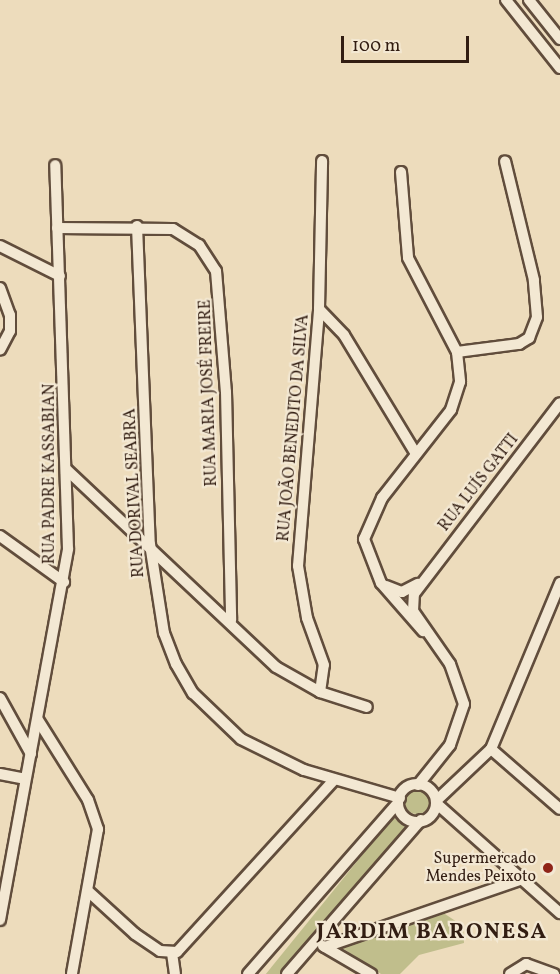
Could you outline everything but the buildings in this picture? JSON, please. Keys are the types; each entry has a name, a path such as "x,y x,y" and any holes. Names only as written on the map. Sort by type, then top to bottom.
{"street":[{"path":"506,0 560,68"},
{"path":"529,0 560,39"},
{"name":"RUA JOÃO BENEDITO DA SILVA","path":"320,692 324,665 304,608 298,566 319,309 322,161"},
{"path":"457,352 519,344 528,338 537,317 534,280 505,161"},
{"name":"RUA PADRE KASSABIAN","path":"0,920 64,582 67,470 55,165"},
{"path":"401,172 408,258 457,352 458,394 365,530 369,559 381,582 423,631"},
{"name":"RUA DORIVAL SEABRA","path":"137,226 150,544 164,633 193,693 241,739 334,780 398,802"},
{"name":"RUA MARIA JOSÉ FREIRE","path":"57,228 162,226 187,235 209,258 220,288 231,621"},
{"path":"0,246 60,276"},
{"path":"0,288 10,315 10,331 0,350"},
{"path":"319,309 344,335 416,454"},
{"name":"RUA LUÍS GATTI","path":"418,785 450,745 464,704 450,664 423,631 412,606 420,582 560,403"},
{"path":"67,470 150,544 276,667 320,692 367,706"},
{"path":"0,536 64,582"},
{"path":"381,582 402,592 420,582"},
{"path":"287,974 320,944 437,801 491,749 560,583"},
{"path":"0,698 31,754"},
{"path":"38,720 94,814 98,829 89,892 72,974"},
{"path":"491,749 560,809"},
{"path":"0,774 25,779"},
{"path":"172,953 189,944 334,780"},
{"path":"248,974 398,802 418,785 430,787 437,801 560,913"},
{"path":"398,802 404,818 420,820"},
{"path":"320,944 523,879"},
{"path":"89,892 135,934 172,953"},
{"path":"320,944 371,974"},
{"path":"172,953 175,974"},
{"path":"510,974 526,964 554,974"}],"shaded area":[{"path":"417,790 425,794 429,802 425,810 417,814 409,810 405,802 409,794"},
{"path":"393,817 410,831 294,974 266,974"},
{"path":"439,910 463,926 464,943 419,955 400,974 381,974 341,947"}],"place":[{"name":"Supermercado Mendes Peixoto","path":"548,868"}],"district":[{"name":"JARDIM BARONESA","path":"432,933"}]}
